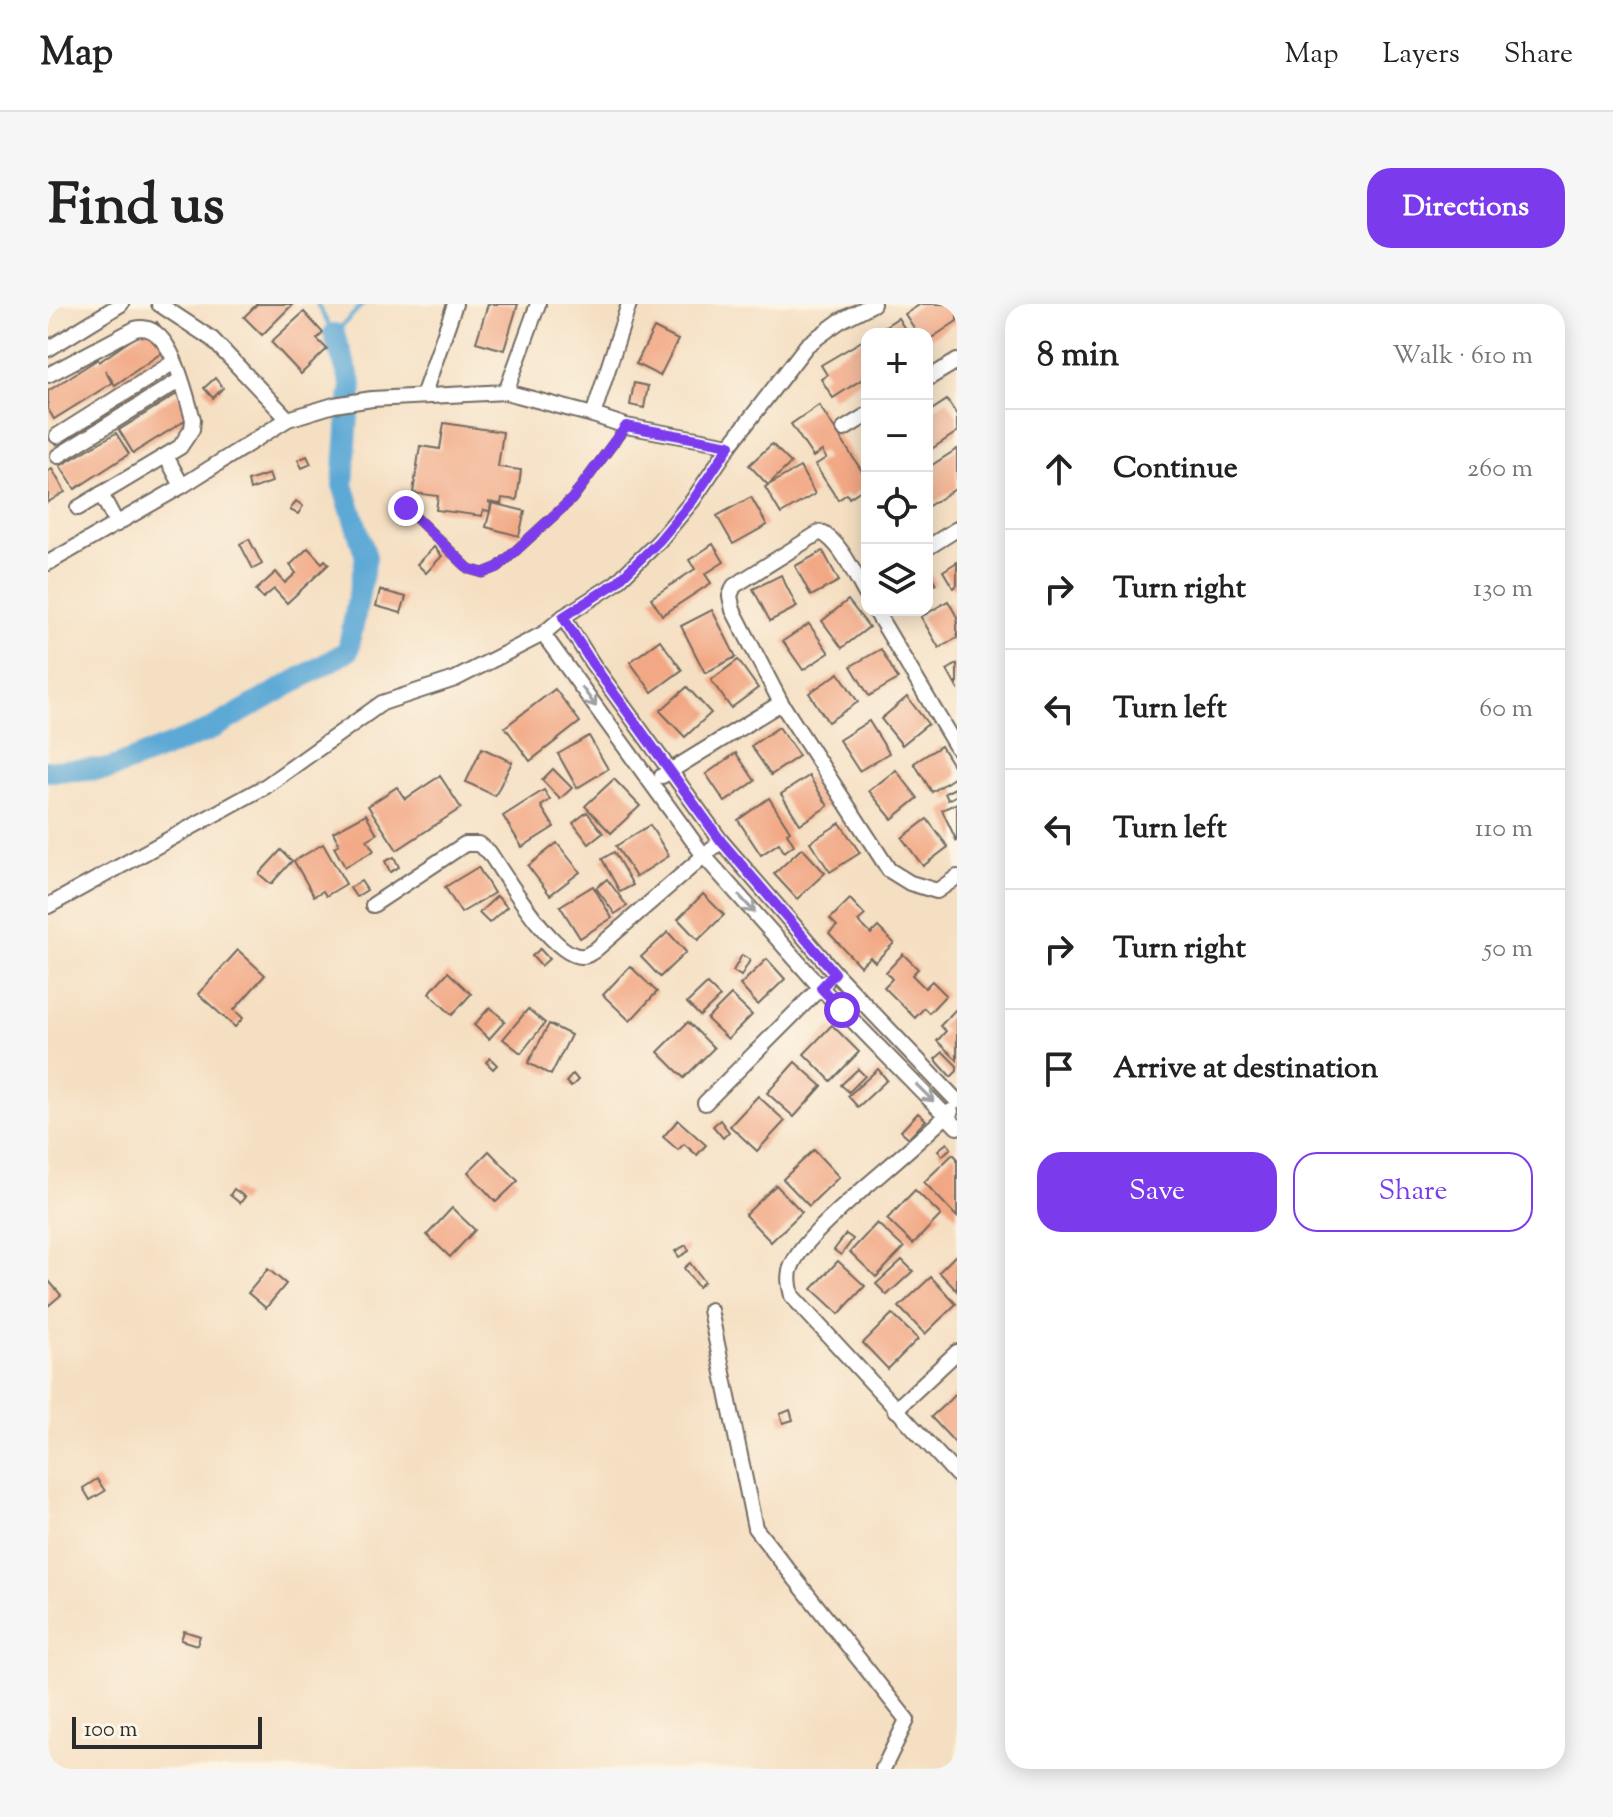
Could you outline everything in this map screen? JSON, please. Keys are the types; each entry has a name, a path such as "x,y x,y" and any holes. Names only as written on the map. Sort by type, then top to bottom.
{"street":[{"path":"48,349 121,304"},
{"path":"159,304 212,339 288,419"},
{"path":"423,396 455,304"},
{"path":"506,392 538,304"},
{"path":"593,415 629,304"},
{"path":"48,906 266,786 382,703 455,679 543,634 563,617 616,583 659,541 693,500 730,445 807,345 840,321 873,304"},
{"path":"103,315 117,339"},
{"path":"50,369 135,329 150,328 165,343 174,362 193,419 192,429 180,447 78,508"},
{"path":"933,375 957,361"},
{"path":"57,436 174,362"},
{"path":"58,456 180,380"},
{"path":"48,563 182,486 288,419 334,405 372,399 506,392 626,426 730,445"},
{"path":"109,403 117,419"},
{"path":"844,429 861,419"},
{"path":"166,456 182,486"},
{"path":"101,494 117,524"},
{"path":"933,544 957,529"},
{"path":"861,586 836,543 820,532 734,586 730,596 733,610 781,703 889,870 910,883 937,891 957,877"},
{"path":"879,616 957,748"},
{"path":"563,617 592,663 721,841 953,1107 957,1127"},
{"path":"543,634 704,856 821,988 953,1107"},
{"path":"652,783 781,703"},
{"path":"373,905 465,844 478,844 489,852 545,933 560,948 582,957 594,951 721,841"},
{"path":"705,1103 835,973"},
{"path":"953,1107 834,1216 803,1249 790,1270 789,1282 792,1296 957,1475"},
{"path":"710,1310 755,1528 907,1720 883,1769"},
{"path":"895,1410 957,1352"}],"lane":[{"path":"406,508 469,569 483,573 498,567 572,499 626,426"}],"building":[{"path":"257,304 293,304 262,335 244,317"},
{"path":"488,304 518,304 504,350 476,342"},
{"path":"921,304 957,304 957,321 933,337 933,328 914,328 905,314"},
{"path":"304,312 323,333 317,339 327,349 301,374 271,342"},
{"path":"898,318 904,328 882,328"},
{"path":"157,322 173,345 115,385 105,370 112,383 54,419 48,409 48,391 98,359 99,362"},
{"path":"654,328 678,340 660,376 636,364"},
{"path":"861,342 861,380 833,398 821,379 827,375 821,365"},
{"path":"215,378 223,388 213,398 204,388"},
{"path":"634,383 648,386 644,408 630,405"},
{"path":"177,394 191,417 133,453 119,430"},
{"path":"947,400 957,415 957,432 933,448 933,409"},
{"path":"819,405 861,470 861,490 849,498 847,494 838,500 815,465 826,458 822,451 813,457 791,424"},
{"path":"444,423 503,432 498,467 521,470 517,500 502,498 501,504 488,502 491,503 490,511 483,510 482,516 436,510 438,496 413,493 420,446 440,449"},
{"path":"116,433 129,454 75,489 60,466"},
{"path":"772,444 791,463 768,485 749,465"},
{"path":"957,449 957,488 933,503 933,472 933,464"},
{"path":"307,456 311,464 302,468 298,460"},
{"path":"800,467 815,494 781,514 765,487"},
{"path":"52,469 65,492 48,502 48,471"},
{"path":"269,474 272,482 250,490 248,481"},
{"path":"751,497 767,525 733,544 717,516"},
{"path":"296,501 303,506 298,514 290,510"},
{"path":"492,503 525,511 519,536 486,527"},
{"path":"249,539 262,564 253,569 240,544"},
{"path":"713,544 724,562 705,574 711,583 662,615 651,598 695,569 689,560"},
{"path":"434,547 442,556 426,573 417,564"},
{"path":"308,548 322,563 325,560 329,564 287,603 274,589 263,598 256,590 276,572 285,583 296,573 290,565"},
{"path":"823,551 839,581 811,596 795,566"},
{"path":"957,562 957,585 953,588 943,571"},
{"path":"781,575 797,607 770,621 753,589"},
{"path":"380,590 406,597 401,613 376,606"},
{"path":"848,600 869,627 842,648 822,621"},
{"path":"948,601 957,617 957,638 939,648 921,617 933,616 933,610"},
{"path":"712,610 736,657 705,673 681,626"},
{"path":"809,624 829,653 803,670 783,641"},
{"path":"660,640 682,670 652,692 630,662"},
{"path":"881,649 898,679 869,696 851,666"},
{"path":"738,660 758,688 731,708 711,680"},
{"path":"957,664 957,688 947,670"},
{"path":"839,673 858,702 828,722 809,693"},
{"path":"687,687 711,713 685,737 660,711"},
{"path":"555,689 580,722 530,761 505,727"},
{"path":"907,697 928,724 902,745 881,719"},
{"path":"869,721 889,753 859,771 839,740"},
{"path":"779,727 799,756 771,775 751,746"},
{"path":"589,736 608,769 577,788 558,754"},
{"path":"941,746 957,776 932,792 914,763"},
{"path":"482,748 512,762 495,796 466,782"},
{"path":"736,753 755,781 725,802 706,774"},
{"path":"553,769 572,788 560,799 542,780"},
{"path":"896,770 918,798 892,819 869,791"},
{"path":"440,776 461,808 397,850 368,806 397,787 405,799"},
{"path":"809,776 828,806 800,824 781,794"},
{"path":"614,779 640,806 611,833 585,806"},
{"path":"955,788 957,795 948,800 945,793"},
{"path":"544,790 550,800 541,806 554,827 522,847 503,816"},
{"path":"769,798 790,831 787,833 794,845 784,852 779,843 761,855 738,820"},
{"path":"957,803 957,842 942,810"},
{"path":"587,812 603,833 589,844 573,823"},
{"path":"366,814 377,834 367,840 374,851 345,867 334,847 339,844 333,832"},
{"path":"927,819 948,847 923,866 902,838"},
{"path":"840,823 860,853 830,872 810,842"},
{"path":"650,825 669,856 636,877 616,846"},
{"path":"557,843 580,872 550,895 528,866"},
{"path":"323,844 346,884 326,896 323,891 314,896 294,861"},
{"path":"802,848 825,873 797,899 774,874"},
{"path":"281,850 292,861 271,884 259,874"},
{"path":"614,852 633,885 620,892 602,859"},
{"path":"394,857 399,867 390,872 385,861"},
{"path":"478,867 494,893 461,913 445,887"},
{"path":"607,879 627,906 615,914 596,888"},
{"path":"361,881 367,890 356,897 350,888"},
{"path":"593,886 612,918 580,938 560,906"},
{"path":"703,894 724,915 698,940 678,919"},
{"path":"497,896 507,907 489,923 479,913"},
{"path":"850,899 865,915 858,921 871,934 878,927 894,943 875,962 870,957 860,966 829,933 837,926 830,919"},
{"path":"668,932 686,952 660,977 641,957"},
{"path":"540,949 549,959 541,966 532,956"},
{"path":"238,950 265,975 234,1010 243,1018 235,1027 198,994"},
{"path":"903,954 918,969 912,975 925,988 932,981 946,995 929,1013 924,1008 915,1018 884,987 892,979 886,972"},
{"path":"742,955 750,960 741,976 733,971"},
{"path":"767,959 785,979 758,1005 740,985"},
{"path":"630,966 657,992 630,1021 603,995"},
{"path":"448,972 471,994 452,1015 429,993"},
{"path":"707,984 720,997 700,1016 687,1003"},
{"path":"731,995 752,1015 728,1039 707,1019"},
{"path":"490,1007 505,1021 489,1039 474,1025"},
{"path":"957,1008 957,1060 937,1041 946,1031 940,1026"},
{"path":"528,1009 545,1023 521,1053 503,1039"},
{"path":"688,1022 714,1048 684,1078 658,1052"},
{"path":"549,1024 571,1035 551,1075 528,1063"},
{"path":"832,1025 859,1052 831,1081 804,1054"},
{"path":"943,1052 957,1066 951,1077 935,1059"},
{"path":"490,1058 497,1065 493,1069 486,1062"},
{"path":"795,1062 822,1086 794,1117 767,1093"},
{"path":"858,1069 865,1076 849,1092 841,1085"},
{"path":"878,1069 887,1080 858,1107 848,1096"},
{"path":"573,1074 578,1080 571,1087 566,1082"},
{"path":"758,1096 785,1121 757,1151 730,1126"},
{"path":"918,1113 926,1120 909,1138 901,1131"},
{"path":"678,1120 706,1145 697,1155 684,1144 678,1150 663,1137"},
{"path":"720,1120 729,1132 723,1138 713,1126"},
{"path":"947,1143 951,1148 942,1156 938,1150"},
{"path":"814,1150 839,1177 809,1206 783,1179"},
{"path":"489,1151 518,1181 496,1202 468,1172"},
{"path":"953,1154 957,1158 957,1217 924,1182"},
{"path":"776,1185 802,1212 771,1242 745,1215"},
{"path":"234,1189 245,1197 240,1203 230,1195"},
{"path":"915,1190 941,1215 913,1244 887,1219"},
{"path":"452,1208 475,1230 450,1257 427,1235"},
{"path":"877,1223 904,1248 876,1277 850,1252"},
{"path":"846,1234 853,1239 841,1255 834,1250"},
{"path":"686,1245 689,1251 679,1257 675,1251"},
{"path":"957,1254 957,1291 939,1272"},
{"path":"902,1260 913,1271 887,1295 876,1284"},
{"path":"838,1261 865,1286 839,1314 812,1289"},
{"path":"690,1263 704,1282 698,1287 684,1268"},
{"path":"268,1269 286,1284 266,1308 248,1293"},
{"path":"931,1277 956,1304 925,1334 899,1307"},
{"path":"48,1280 61,1295 48,1306"},
{"path":"892,1314 918,1339 888,1369 863,1343"},
{"path":"957,1393 957,1445 931,1417"},
{"path":"790,1410 793,1420 783,1423 780,1414"},
{"path":"97,1479 105,1491 90,1500 83,1488"},
{"path":"184,1631 200,1636 197,1645 181,1640"}],"waterway":[{"path":"317,304 334,334 363,304"},
{"path":"48,771 109,769 208,731 348,651 366,557 343,485 352,386 334,334"}],"route":[{"path":"406,508 469,569 483,573 498,567 572,499 626,426 730,445 693,500 659,541 616,583 563,617 592,663 721,841 835,973 821,988 842,1010"}]}
